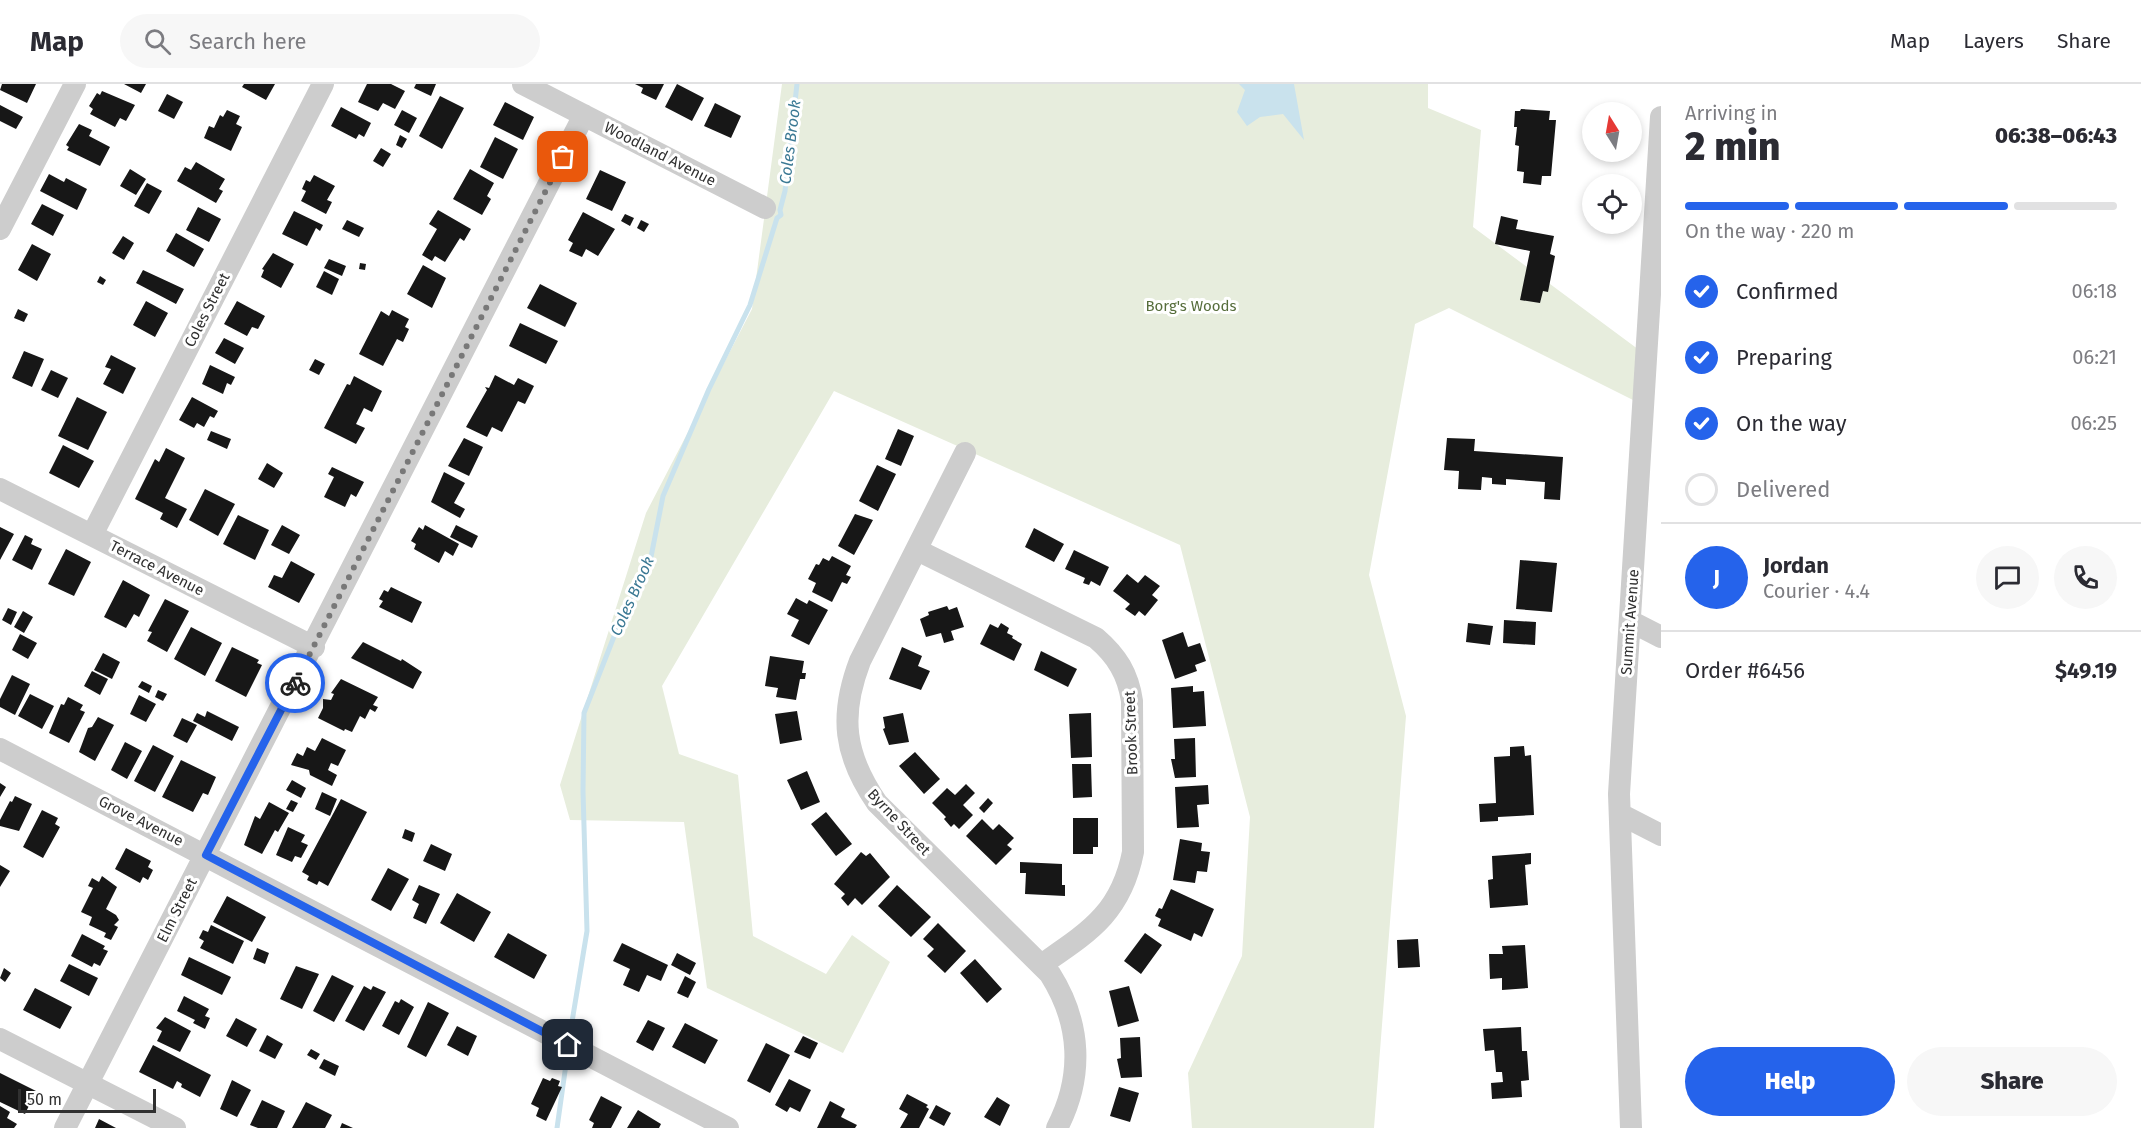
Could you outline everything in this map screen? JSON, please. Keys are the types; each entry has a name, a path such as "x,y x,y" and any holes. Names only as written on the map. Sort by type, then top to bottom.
{"street":[{"path":"0,229 75,84"},
{"name":"Coles Street","path":"92,535 323,84"},
{"name":"Woodland Avenue","path":"523,84 765,208"},
{"name":"Elm Street","path":"65,1128 314,647 584,115"},
{"name":"Summit Avenue","path":"1631,1128 1620,814 1630,621 1657,239 1661,117"},
{"name":"Byrne Street","path":"965,453 860,661 851,685 847,717 852,756 862,781 878,803 1041,965 1060,990 1075,1037 1073,1087 1057,1128"},
{"name":"Terrace Avenue","path":"0,489 314,647"},
{"name":"Brook Street","path":"917,550 1096,638 1111,651 1121,665 1129,685 1132,701 1133,852 1129,874 1106,916 1090,931 1041,965"},
{"path":"1630,621 1661,637"},
{"name":"Grove Avenue","path":"0,749 728,1128"},
{"path":"1620,814 1661,835"},
{"path":"0,1039 176,1128"}],"green space":[{"name":"Borg's Woods","path":"782,84 1428,84 1428,108 1481,130 1473,227 1650,358 1647,407 1449,308 1415,324 1369,575 1406,716 1374,1128 1192,1128 1188,1073 1242,956 1250,817 1180,545 834,391 662,686 679,754 738,775 753,936 826,974 852,935 890,962 843,1053 707,988 684,822 570,820 560,785 646,513 752,309"}],"water":[{"path":"1239,84 1294,84 1304,140 1283,114 1260,117 1247,126 1237,112 1245,90"}],"building":[{"path":"2,84 36,84 27,103 0,90"},
{"path":"124,84 146,84 141,93"},
{"path":"244,84 275,84 266,100 242,87"},
{"path":"367,84 391,84 405,91 395,109 383,103 378,111 358,102"},
{"path":"416,84 436,84 431,96 414,88"},
{"path":"635,84 664,84 656,100 641,93 643,88"},
{"path":"677,84 704,98 692,121 665,107"},
{"path":"102,91 135,105 126,121 120,118 115,127 90,114 93,109 89,106 97,93 100,95"},
{"path":"167,94 183,102 174,119 158,111"},
{"path":"440,96 464,108 442,149 419,136"},
{"path":"505,102 534,117 523,140 493,125"},
{"path":"715,103 741,116 731,138 704,126"},
{"path":"0,105 23,117 16,129 0,121"},
{"path":"341,107 371,123 364,137 359,134 356,139 331,126"},
{"path":"1521,109 1550,111 1549,120 1556,120 1551,176 1542,176 1541,185 1523,183 1524,172 1517,171 1519,146 1515,145 1517,127 1514,127 1515,111"},
{"path":"227,110 240,116 236,124 242,127 231,151 204,138 209,126 214,128 220,115 223,117"},
{"path":"402,110 417,118 409,133 394,125"},
{"path":"79,124 92,130 89,136 110,147 100,166 67,150 69,147 66,145"},
{"path":"400,135 407,139 402,148 396,145"},
{"path":"495,137 518,149 503,179 480,167"},
{"path":"381,148 391,154 383,167 373,161"},
{"path":"196,162 225,179 219,189 223,191 216,203 177,181 185,167 191,170"},
{"path":"130,169 146,179 136,195 120,186"},
{"path":"470,169 494,183 487,196 491,199 482,215 453,199"},
{"path":"600,170 626,182 612,211 586,199"},
{"path":"49,174 64,182 66,178 87,189 77,210 40,191"},
{"path":"314,175 335,186 327,200 332,202 326,214 301,201 306,191 302,189 306,180 310,182"},
{"path":"147,183 162,191 149,214 134,206"},
{"path":"42,204 64,215 53,236 31,224"},
{"path":"198,207 221,219 209,242 186,230"},
{"path":"438,210 471,229 464,241 460,238 445,262 435,256 432,261 422,255 437,229 429,224"},
{"path":"294,211 323,225 320,231 316,228 307,246 282,234"},
{"path":"583,212 615,229 598,256 586,249 582,257 569,251 573,243 568,240"},
{"path":"625,214 634,218 630,226 621,221"},
{"path":"1501,216 1518,220 1516,229 1554,236 1550,254 1555,256 1548,292 1543,291 1540,303 1520,300 1530,251 1495,244"},
{"path":"347,220 364,228 359,237 342,229"},
{"path":"641,220 649,224 644,232 637,228"},
{"path":"176,233 204,249 194,267 166,251"},
{"path":"123,236 134,243 124,260 112,253"},
{"path":"32,244 51,254 37,281 18,270"},
{"path":"273,253 294,264 281,288 261,277 264,270 262,269"},
{"path":"329,259 346,266 342,276 324,268"},
{"path":"360,263 366,264 365,270 359,269"},
{"path":"423,265 446,278 432,308 407,294"},
{"path":"143,270 184,289 176,304 136,283"},
{"path":"324,271 339,279 332,295 316,287"},
{"path":"100,276 106,280 103,285 97,282"},
{"path":"540,284 577,303 565,327 527,308"},
{"path":"146,301 168,313 155,337 133,325"},
{"path":"237,301 265,316 258,329 252,327 247,336 224,324"},
{"path":"18,309 28,314 24,322 14,318"},
{"path":"392,310 409,319 405,327 409,329 403,342 397,339 383,366 359,354 381,311 389,316"},
{"path":"520,323 558,341 546,364 509,346"},
{"path":"224,338 244,348 235,364 215,353"},
{"path":"24,351 44,359 32,387 12,378"},
{"path":"111,355 136,368 123,394 103,384 111,369 105,367"},
{"path":"315,359 325,364 319,375 309,370"},
{"path":"210,365 235,377 231,385 227,383 223,394 202,384"},
{"path":"51,370 68,378 58,398 41,390"},
{"path":"495,375 514,385 518,378 534,386 525,404 518,401 502,432 492,427 487,437 466,427 487,390 485,387 489,388"},
{"path":"354,376 382,391 372,412 364,408 356,424 365,428 356,444 324,428 347,384 350,385"},
{"path":"77,397 107,412 88,450 58,436"},
{"path":"192,397 218,411 214,418 210,416 204,427 197,423 194,428 179,420"},
{"path":"898,429 914,436 901,466 885,459"},
{"path":"211,431 231,439 227,449 207,440"},
{"path":"464,438 483,447 469,476 448,466"},
{"path":"1447,438 1475,439 1474,451 1563,457 1560,500 1544,499 1545,482 1506,479 1506,485 1492,484 1492,478 1482,477 1481,490 1458,489 1459,471 1444,470"},
{"path":"63,445 94,461 79,488 49,473"},
{"path":"166,448 185,458 165,498 187,509 177,528 160,519 163,513 135,499 155,459 159,462"},
{"path":"267,463 283,473 274,488 258,479"},
{"path":"877,465 896,474 878,511 859,501"},
{"path":"332,467 364,482 356,497 351,494 345,507 324,497 334,477 328,474"},
{"path":"444,472 465,483 454,503 465,509 460,518 431,502"},
{"path":"205,489 235,504 218,536 189,520"},
{"path":"855,514 873,520 854,555 838,546"},
{"path":"238,515 269,530 255,560 223,544"},
{"path":"282,525 300,535 289,554 271,545"},
{"path":"425,525 459,544 453,556 445,551 439,563 414,549 416,544 411,541 419,527 423,530"},
{"path":"456,525 478,536 472,548 450,537"},
{"path":"0,527 14,534 0,560"},
{"path":"1034,528 1064,544 1054,562 1025,547"},
{"path":"25,535 33,539 31,544 42,549 32,570 12,560"},
{"path":"66,549 91,562 74,596 48,584"},
{"path":"1074,550 1109,567 1100,586 1091,581 1089,585 1083,583 1085,578 1065,569"},
{"path":"832,556 851,566 846,575 851,577 847,584 842,582 832,602 812,592 816,583 808,579 816,564 819,565 823,558 829,561"},
{"path":"1520,560 1557,563 1552,612 1516,609"},
{"path":"291,561 315,574 299,603 268,587 274,575 282,578"},
{"path":"1127,574 1138,583 1145,575 1160,586 1152,595 1158,600 1145,616 1139,611 1135,616 1125,609 1130,604 1113,591"},
{"path":"123,580 150,595 139,617 134,614 126,628 104,617"},
{"path":"391,587 422,602 412,623 379,607 383,601 379,599 384,590 388,592"},
{"path":"796,598 807,604 809,600 828,610 809,645 791,636 799,620 787,614"},
{"path":"165,599 189,611 167,652 147,641 152,632 148,631"},
{"path":"947,606 949,610 957,607 964,627 951,631 954,640 944,643 941,633 926,637 920,619 929,615 928,612"},
{"path":"8,608 17,612 11,625 2,620"},
{"path":"23,611 33,617 24,633 14,627"},
{"path":"1504,620 1536,622 1535,645 1503,643"},
{"path":"1001,623 1009,628 1007,633 1013,636 1012,638 1022,644 1014,661 980,644 990,624 998,628"},
{"path":"1468,623 1493,626 1490,645 1466,642"},
{"path":"191,627 222,643 205,676 174,659"},
{"path":"1183,632 1188,647 1200,643 1206,661 1195,665 1197,671 1175,679 1162,640"},
{"path":"20,634 37,643 28,659 12,650"},
{"path":"363,642 401,661 402,659 422,672 413,689 351,658"},
{"path":"232,647 259,660 257,663 262,665 246,697 215,681"},
{"path":"902,647 922,656 918,666 930,671 921,690 889,679"},
{"path":"1041,651 1077,669 1068,687 1034,670"},
{"path":"103,653 120,662 112,679 94,670"},
{"path":"770,656 804,661 802,673 806,673 805,679 800,679 796,700 776,697 778,688 765,686"},
{"path":"92,671 108,679 100,695 84,686"},
{"path":"12,675 30,684 15,715 0,707 0,699"},
{"path":"341,679 378,697 373,705 378,707 375,712 370,709 365,719 360,716 352,732 345,729 344,731 318,718 323,708 323,699 331,700 334,694 331,693"},
{"path":"142,681 152,686 149,693 138,687"},
{"path":"1193,686 1193,692 1204,691 1206,726 1173,728 1171,688"},
{"path":"158,690 167,694 163,701 155,697"},
{"path":"30,694 54,706 42,729 18,716"},
{"path":"139,695 156,704 146,722 130,714"},
{"path":"68,697 83,705 80,710 85,712 69,743 49,733 61,704 64,705"},
{"path":"207,711 239,727 232,741 193,721 197,713 205,717"},
{"path":"797,711 802,740 780,744 775,714"},
{"path":"903,713 909,742 889,745 883,729 885,728 883,717"},
{"path":"1091,713 1092,757 1071,758 1069,714"},
{"path":"98,717 114,725 95,761 79,752 88,728 92,727"},
{"path":"182,718 197,725 187,743 173,736"},
{"path":"322,738 346,750 338,766 331,763 328,770 337,775 332,786 310,775 309,770 291,765 297,753 303,756 307,747 315,751"},
{"path":"1195,738 1196,777 1175,778 1171,759 1175,759 1174,739"},
{"path":"125,742 142,751 127,779 111,770"},
{"path":"153,745 174,756 155,792 134,781"},
{"path":"1524,746 1525,756 1531,755 1534,815 1498,817 1498,821 1480,822 1479,804 1496,803 1494,757 1510,756 1510,747"},
{"path":"915,752 940,779 924,794 899,766"},
{"path":"181,760 216,777 208,795 203,793 193,812 162,797"},
{"path":"1072,764 1091,764 1092,797 1073,798"},
{"path":"807,771 820,802 801,810 787,780"},
{"path":"292,780 306,788 301,798 286,790"},
{"path":"0,783 6,787 0,797"},
{"path":"966,784 975,793 963,805 973,815 959,829 954,824 951,827 944,819 946,817 932,803 947,788 955,795"},
{"path":"1208,785 1209,804 1197,805 1199,827 1177,828 1175,787"},
{"path":"322,792 337,799 330,816 315,809"},
{"path":"15,796 32,804 19,831 0,826 0,820"},
{"path":"988,798 993,803 984,813 979,808"},
{"path":"341,799 367,812 328,886 319,881 317,885 307,880 309,876 302,872"},
{"path":"291,800 298,803 293,812 286,809"},
{"path":"269,802 289,813 278,832 275,830 262,854 244,845 255,816 260,819"},
{"path":"42,810 58,818 55,824 60,827 43,858 23,847"},
{"path":"826,812 852,844 836,856 811,824"},
{"path":"1073,818 1098,818 1098,847 1093,847 1093,854 1073,854"},
{"path":"982,819 993,830 999,824 1014,838 1007,845 1012,849 996,865 966,836"},
{"path":"288,827 305,835 301,842 308,845 301,858 295,856 292,862 276,855"},
{"path":"405,829 415,833 412,842 402,838"},
{"path":"1180,839 1202,843 1201,851 1210,852 1207,872 1197,871 1195,883 1173,880"},
{"path":"431,844 452,854 445,871 423,861"},
{"path":"126,848 151,861 148,867 153,870 148,880 143,877 140,883 115,869"},
{"path":"861,852 866,856 870,853 890,877 862,905 855,898 848,906 841,898 845,894 834,884"},
{"path":"1531,853 1531,864 1525,865 1528,905 1490,908 1488,880 1493,879 1492,856"},
{"path":"1020,862 1062,864 1062,885 1065,885 1065,896 1025,894 1026,873 1020,873"},
{"path":"0,865 10,871 0,887"},
{"path":"388,868 409,879 391,911 371,900"},
{"path":"102,876 117,887 106,909 116,915 119,920 114,925 118,927 111,940 104,937 106,933 89,925 92,917 81,912 93,888 88,886 92,878 99,882"},
{"path":"419,885 440,894 426,924 413,918 419,904 412,900"},
{"path":"897,885 931,917 911,937 878,906"},
{"path":"1171,889 1214,909 1202,937 1194,933 1191,941 1158,926 1161,919 1155,916 1159,908 1162,909"},
{"path":"457,893 491,912 474,942 440,923"},
{"path":"227,896 266,917 252,942 213,922"},
{"path":"938,923 966,951 945,973 927,956 934,949 923,939"},
{"path":"211,925 244,941 233,964 200,948 204,941 199,938 203,930 208,932"},
{"path":"508,933 547,955 534,979 494,957"},
{"path":"1145,933 1162,945 1141,974 1124,961"},
{"path":"82,934 105,946 103,949 108,951 100,966 94,963 92,967 71,956"},
{"path":"1418,939 1420,967 1398,968 1397,940"},
{"path":"622,943 668,965 661,981 647,975 639,992 623,985 630,969 613,961"},
{"path":"1525,945 1528,988 1502,990 1502,978 1490,979 1489,954 1503,954 1502,946"},
{"path":"257,948 269,953 265,964 253,959"},
{"path":"677,953 696,963 690,975 671,965"},
{"path":"189,957 231,977 222,995 181,975"},
{"path":"975,959 1002,989 987,1003 960,973"},
{"path":"69,964 98,978 89,996 60,981"},
{"path":"296,966 319,974 302,1009 280,999"},
{"path":"4,968 11,973 5,982 0,978"},
{"path":"332,975 354,986 334,1022 313,1011"},
{"path":"685,976 696,982 688,998 677,993"},
{"path":"364,986 371,990 373,986 386,992 364,1031 345,1021"},
{"path":"1129,986 1139,1021 1118,1027 1109,991"},
{"path":"35,988 72,1007 60,1029 23,1010"},
{"path":"184,996 209,1009 205,1016 210,1018 205,1029 193,1023 195,1020 177,1011"},
{"path":"401,999 414,1007 399,1035 382,1026 395,1001 399,1003"},
{"path":"428,1002 449,1013 426,1057 407,1047"},
{"path":"165,1017 191,1031 180,1052 157,1041 162,1031 156,1028"},
{"path":"236,1018 257,1029 247,1047 226,1036"},
{"path":"648,1020 665,1028 653,1051 636,1042"},
{"path":"685,1023 718,1040 705,1064 672,1047"},
{"path":"457,1026 477,1036 468,1056 447,1045"},
{"path":"1521,1027 1522,1051 1527,1051 1529,1080 1521,1081 1522,1097 1492,1099 1491,1083 1503,1082 1502,1072 1496,1072 1494,1050 1485,1051 1483,1029"},
{"path":"267,1035 283,1044 275,1059 259,1051"},
{"path":"803,1036 818,1043 810,1059 794,1052"},
{"path":"1140,1037 1142,1077 1121,1078 1117,1059 1121,1058 1120,1038"},
{"path":"766,1043 790,1055 770,1093 747,1081"},
{"path":"153,1045 211,1075 200,1097 181,1087 182,1084 177,1081 173,1089 139,1072"},
{"path":"311,1049 320,1054 316,1060 307,1055"},
{"path":"324,1059 339,1066 335,1076 319,1068"},
{"path":"0,1073 36,1091 25,1114 0,1102"},
{"path":"543,1078 560,1081 558,1086 562,1087 546,1121 536,1116 539,1108 531,1104"},
{"path":"789,1079 811,1090 800,1112 790,1107 787,1112 775,1105"},
{"path":"232,1080 251,1090 237,1117 220,1109"},
{"path":"1119,1087 1139,1093 1130,1122 1110,1116"},
{"path":"907,1094 928,1105 926,1107 929,1109 919,1128 900,1128 908,1114 899,1109"},
{"path":"601,1096 622,1107 611,1128 592,1128 594,1123 589,1120"},
{"path":"997,1097 1010,1105 1000,1126 984,1117"},
{"path":"262,1100 285,1111 277,1128 258,1128 250,1125"},
{"path":"830,1101 845,1109 841,1117 857,1125 855,1128 817,1128"},
{"path":"306,1102 332,1115 325,1128 292,1128"},
{"path":"936,1105 951,1113 944,1126 929,1118"},
{"path":"0,1106 10,1112 7,1118 17,1124 14,1128 0,1128"},
{"path":"638,1110 661,1124 659,1128 627,1128"},
{"path":"99,1119 116,1128 95,1128"},
{"path":"342,1123 353,1128 340,1128"}],"waterway":[{"name":"Coles Brook","path":"569,1040 587,931 583,791 584,713 615,634 650,562 663,496 709,389 750,305 777,218 781,215 797,84"},
{"name":"Coles Brook","path":"557,1128 568,1050"}],"way so far":[{"path":"295,683 563,157"}],"route":[{"path":"295,683 206,855 568,1045"}]}
